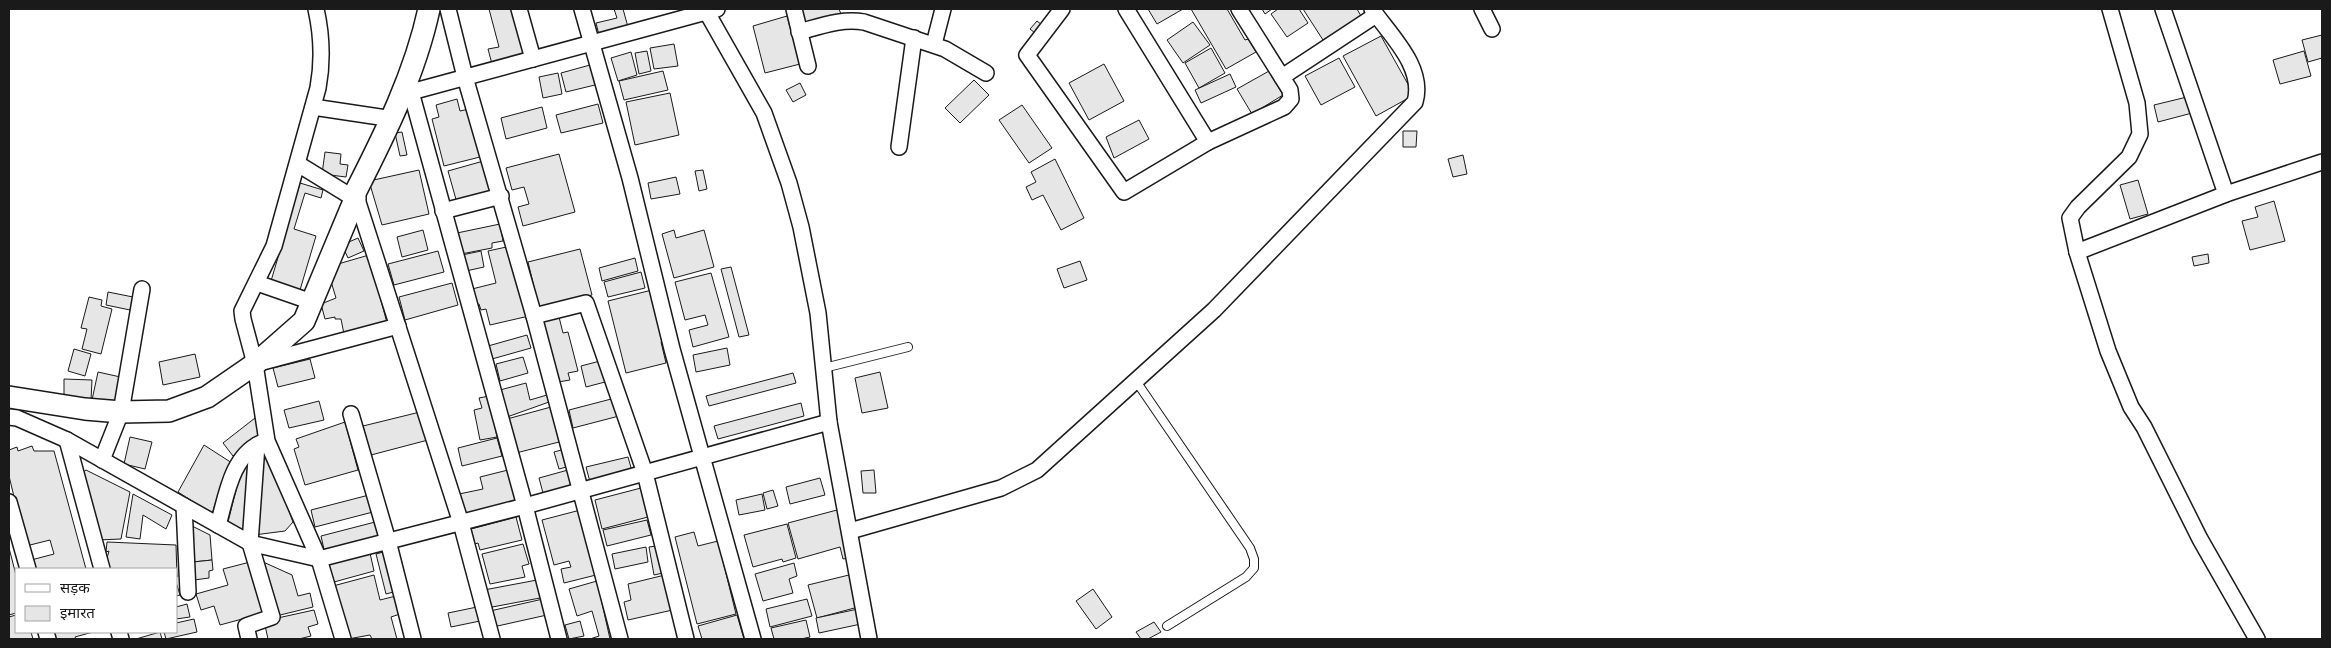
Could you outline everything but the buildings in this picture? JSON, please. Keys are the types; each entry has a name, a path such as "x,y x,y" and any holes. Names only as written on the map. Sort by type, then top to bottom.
{"main road":[{"path":"9,397 84,409 121,412 169,411 207,397 255,364 304,321 355,196 407,89 429,9"}],"street":[{"path":"249,639 246,626 272,617 250,544 262,443 255,364 242,319 242,311 274,246 313,107 322,65 322,42 316,9"},
{"path":"448,9 465,77 501,196 534,316 620,639"},
{"path":"519,9 533,59"},
{"path":"582,9 630,178 672,349 753,639"},
{"path":"794,9 808,66"},
{"path":"934,44 943,9"},
{"path":"1062,9 1027,55 1124,192 1208,142 1284,107 1290,99 1290,90 1239,9"},
{"path":"1126,9 1208,142"},
{"path":"1482,9 1492,29"},
{"path":"2110,9 2137,103 2140,134 2129,157 2078,207 2070,218 2077,252 2108,351 2131,407 2144,427 2200,539 2257,639"},
{"path":"2163,9 2226,194"},
{"path":"559,639 525,506 444,211 407,89 465,77 592,44 710,10 764,113 789,183 812,273 829,422 869,639"},
{"path":"850,531 1000,488 1019,481 1037,470 1214,310 1415,102 1419,90 1418,79 1412,66 1374,12 1282,77"},
{"path":"799,32 852,20 934,44 986,73"},
{"path":"899,147 914,38"},
{"path":"313,107 393,119"},
{"path":"2077,252 2226,194 2322,162"},
{"path":"298,164 355,196 461,523 492,639"},
{"path":"444,211 501,196"},
{"path":"257,283 312,302"},
{"path":"102,460 121,412 142,290"},
{"path":"534,316 586,303 645,473 686,639"},
{"path":"255,364 398,326"},
{"path":"351,414 388,541 413,639"},
{"path":"9,417 17,418 67,440 250,544 319,559 525,506 829,422"},
{"path":"67,440 102,568"},
{"path":"218,525 238,463 262,443"},
{"path":"262,443 319,559 343,639"},
{"path":"9,502 28,568"},
{"path":"184,506 188,592"}],"lane":[{"path":"824,368 908,347"},
{"path":"1136,381 1250,548 1254,559 1254,568 1246,576 1167,626"}]}
